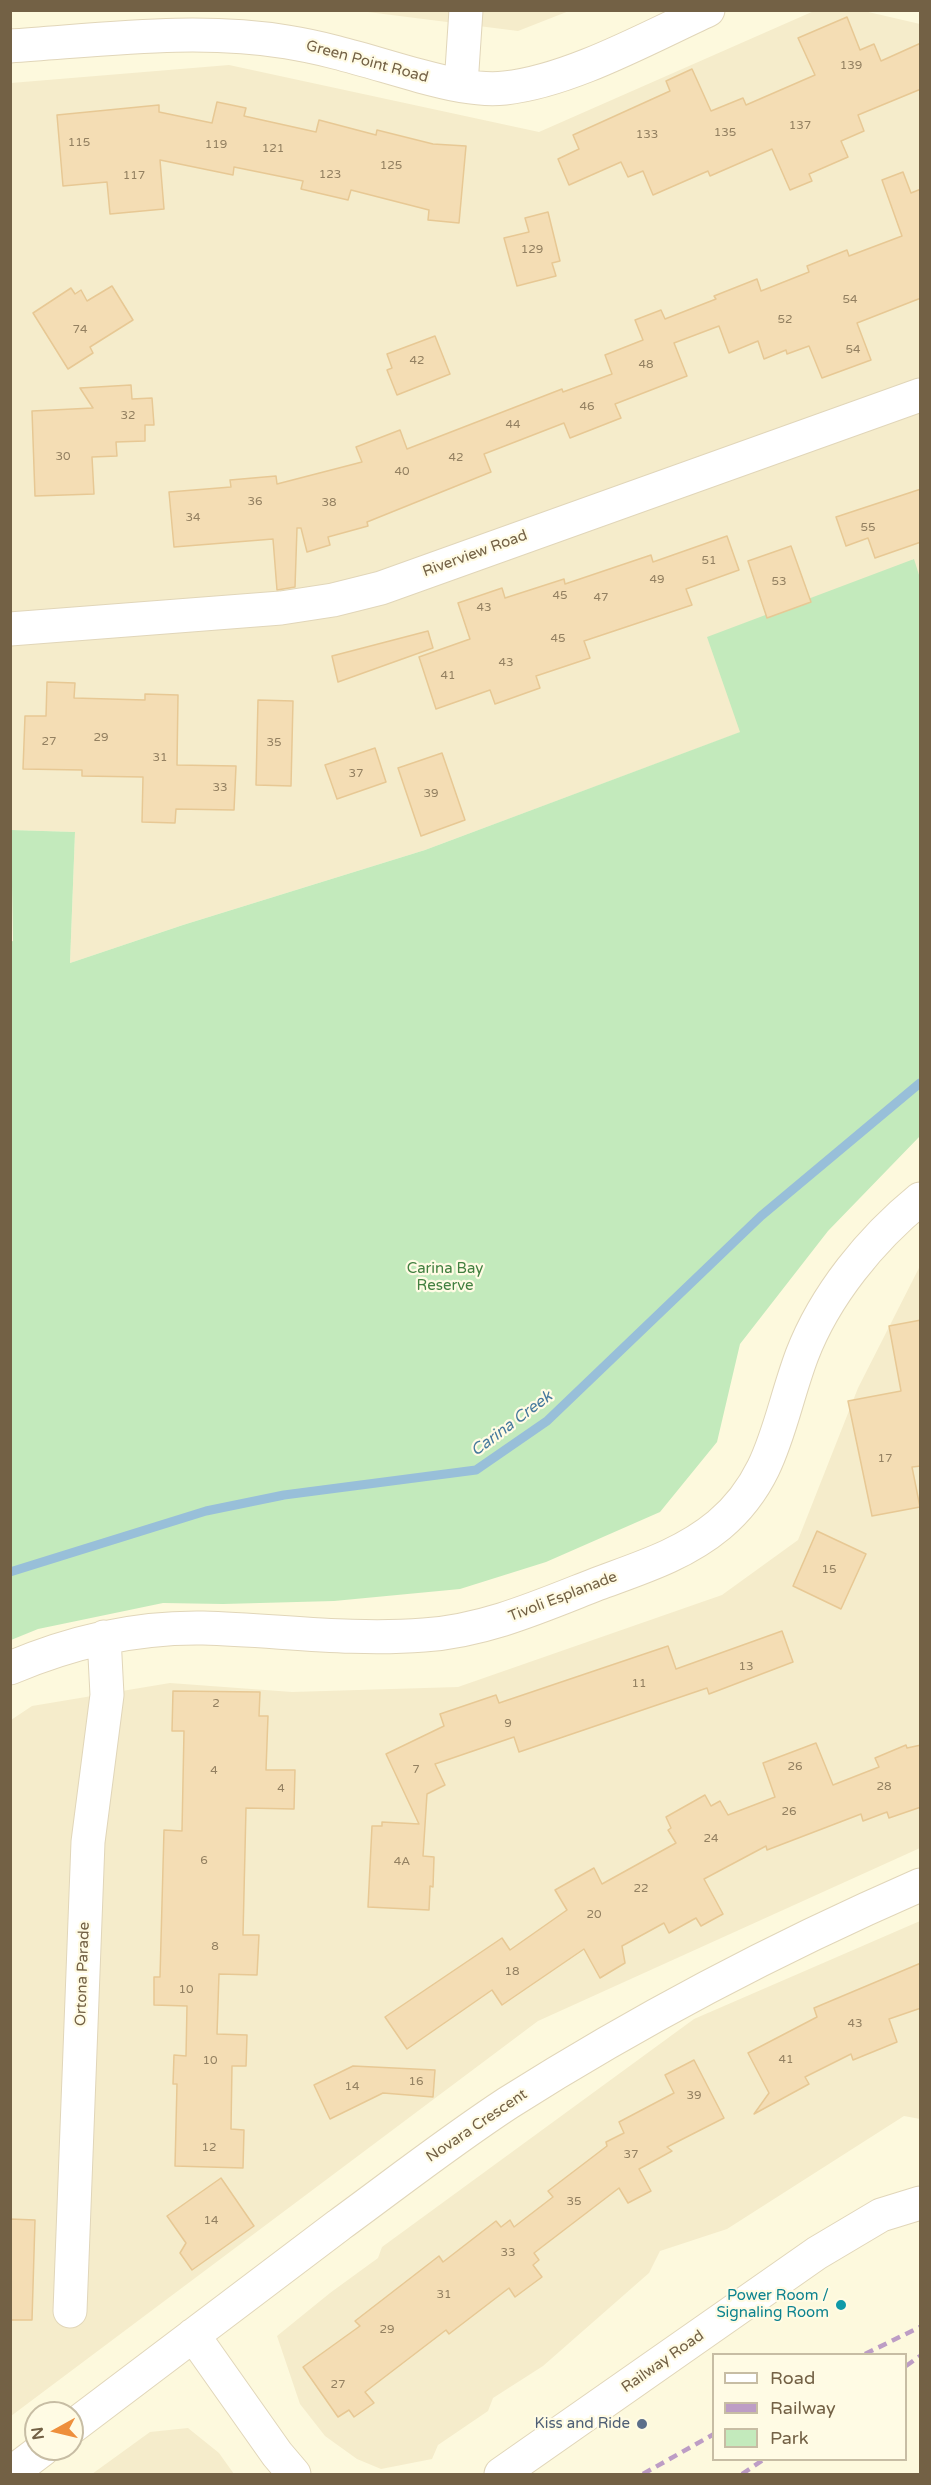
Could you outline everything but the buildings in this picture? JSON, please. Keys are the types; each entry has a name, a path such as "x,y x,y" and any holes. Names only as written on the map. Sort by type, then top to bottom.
{"street":[{"path":"460,85 466,10"},
{"name":"Green Point Road","path":"10,46 177,36 250,37 332,52 460,85 502,88 534,84 569,72 708,10"},
{"name":"Riverview Road","path":"10,628 280,608 343,598 381,588 921,395"},
{"name":"Tivoli Esplanade","path":"10,1668 48,1652 104,1637 158,1630 201,1628 371,1638 427,1635 464,1630 509,1618 681,1552 719,1525 747,1497 768,1461 802,1354 828,1302 896,1219 921,1198"},
{"name":"Ortona Parade","path":"70,2311 88,1842 107,1695 104,1637"},
{"name":"Novara Crescent","path":"84,2418 424,2162 506,2104 715,1984 848,1917 921,1885"},
{"name":"Railway Road","path":"501,2475 818,2253 881,2215 921,2203"},
{"path":"193,2335 294,2475"},
{"path":"10,2474 27,2461"}],"shaded area":[{"path":"360,11 569,11 518,31"},
{"path":"814,11 864,11 920,24 920,578 913,559 741,732 425,850 183,925 70,963 75,832 11,830 11,83 229,65 539,132"},
{"path":"920,1266 920,1848 538,2021 31,2401 24,2401 24,2406 11,2416 11,1720 32,1706 170,1683 292,1692 458,1687 722,1595 798,1540 858,1388"},
{"path":"920,1921 920,2119 904,2116 727,2229 660,2251 649,2273 543,2366 493,2398 488,2411 438,2445 432,2459 381,2469 357,2459 325,2436 300,2404 277,2336 378,2258 382,2247 694,2019"},
{"path":"188,2428 219,2453 234,2474 92,2474 150,2432"}],"green space":[{"name":"Carina Bay Reserve","path":"914,559 920,578 920,1136 828,1231 740,1344 717,1442 660,1512 546,1562 460,1589 334,1601 163,1603 38,1629 11,1640 10,942 13,941 11,830 75,832 70,963 183,925 425,850 740,732 707,637"}],"waterway":[{"name":"Carina Creek","path":"10,1572 206,1511 284,1495 476,1470 547,1421 761,1216 920,1083"}],"railway":[{"path":"867,2353 920,2327"},
{"path":"907,2365 920,2356"},
{"path":"643,2474 712,2435"},
{"path":"742,2474 762,2461"}],"place":[{"name":"Power Room / Signaling Room","path":"841,2305"},
{"name":"Kiss and Ride","path":"642,2424"}]}
